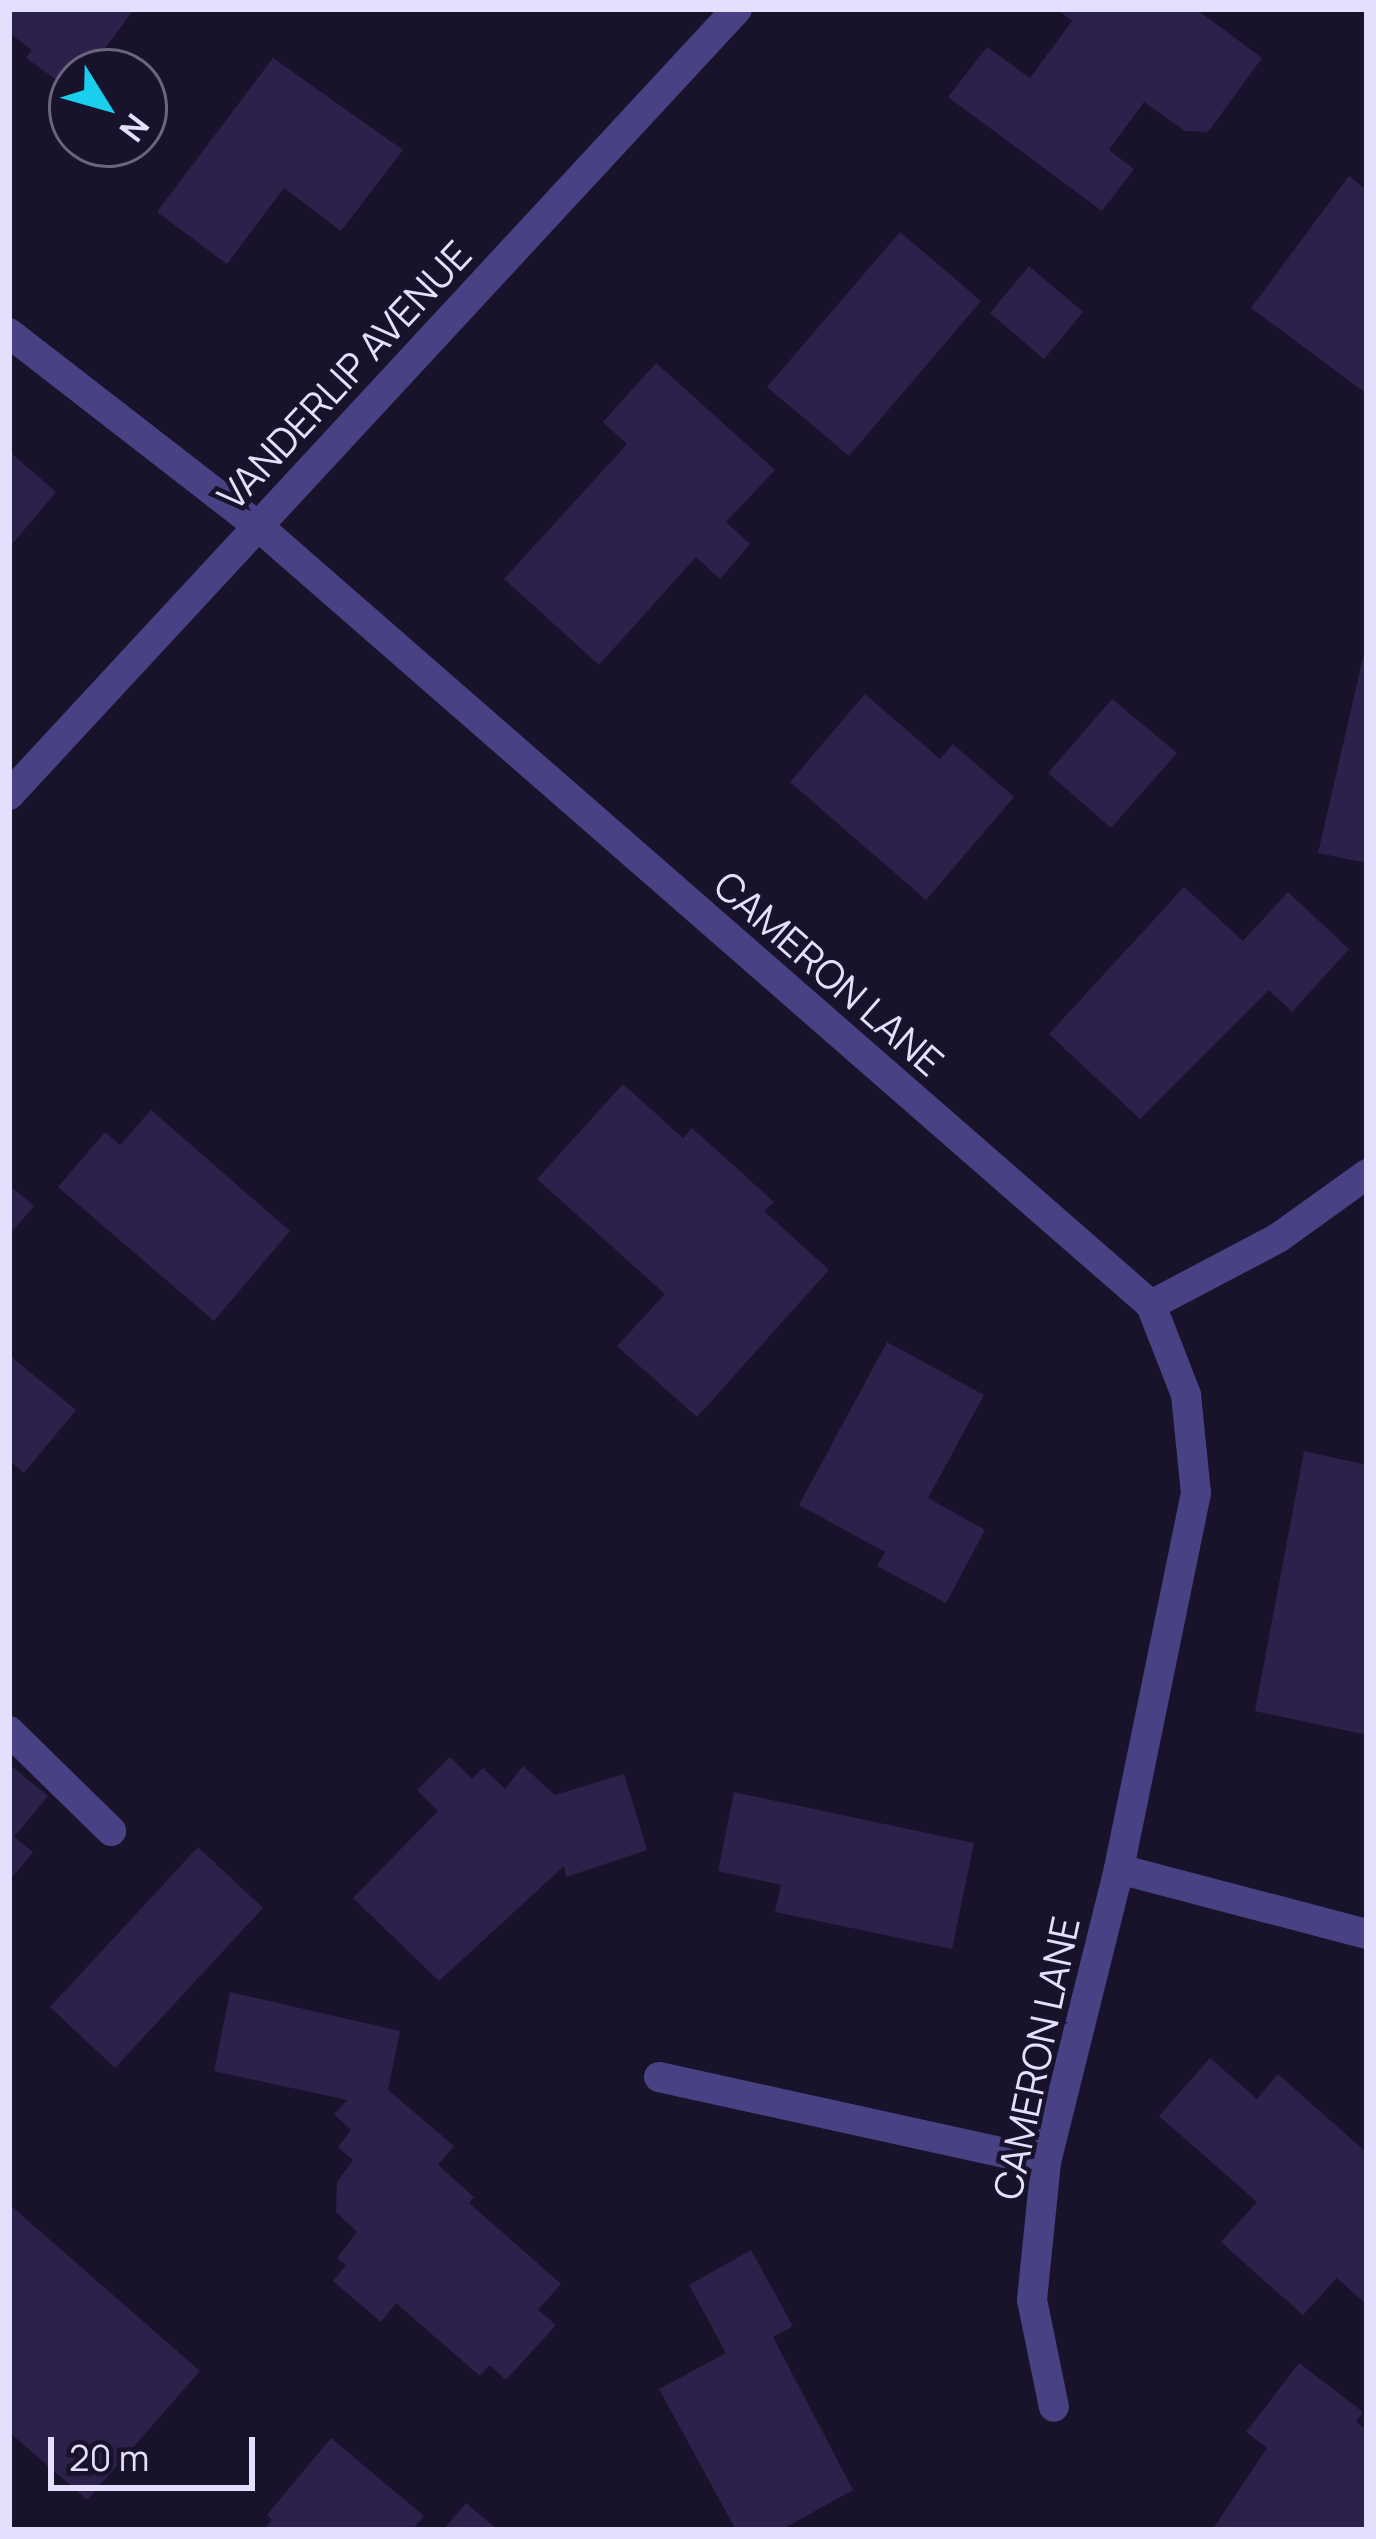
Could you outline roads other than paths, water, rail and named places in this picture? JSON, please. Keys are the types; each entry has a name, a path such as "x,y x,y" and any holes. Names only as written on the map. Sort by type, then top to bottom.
{"street":[{"name":"VANDERLIP AVENUE","path":"9,795 736,9"},
{"name":"CAMERON LANE","path":"9,332 258,526 1151,1305 1186,1395 1196,1493 1119,1869 1046,2162 1032,2300 1054,2407"},
{"path":"1151,1305 1278,1238 1367,1174"},
{"path":"9,1731 111,1831"},
{"path":"1119,1869 1367,1934"},
{"path":"659,2078 1046,2162"}]}
